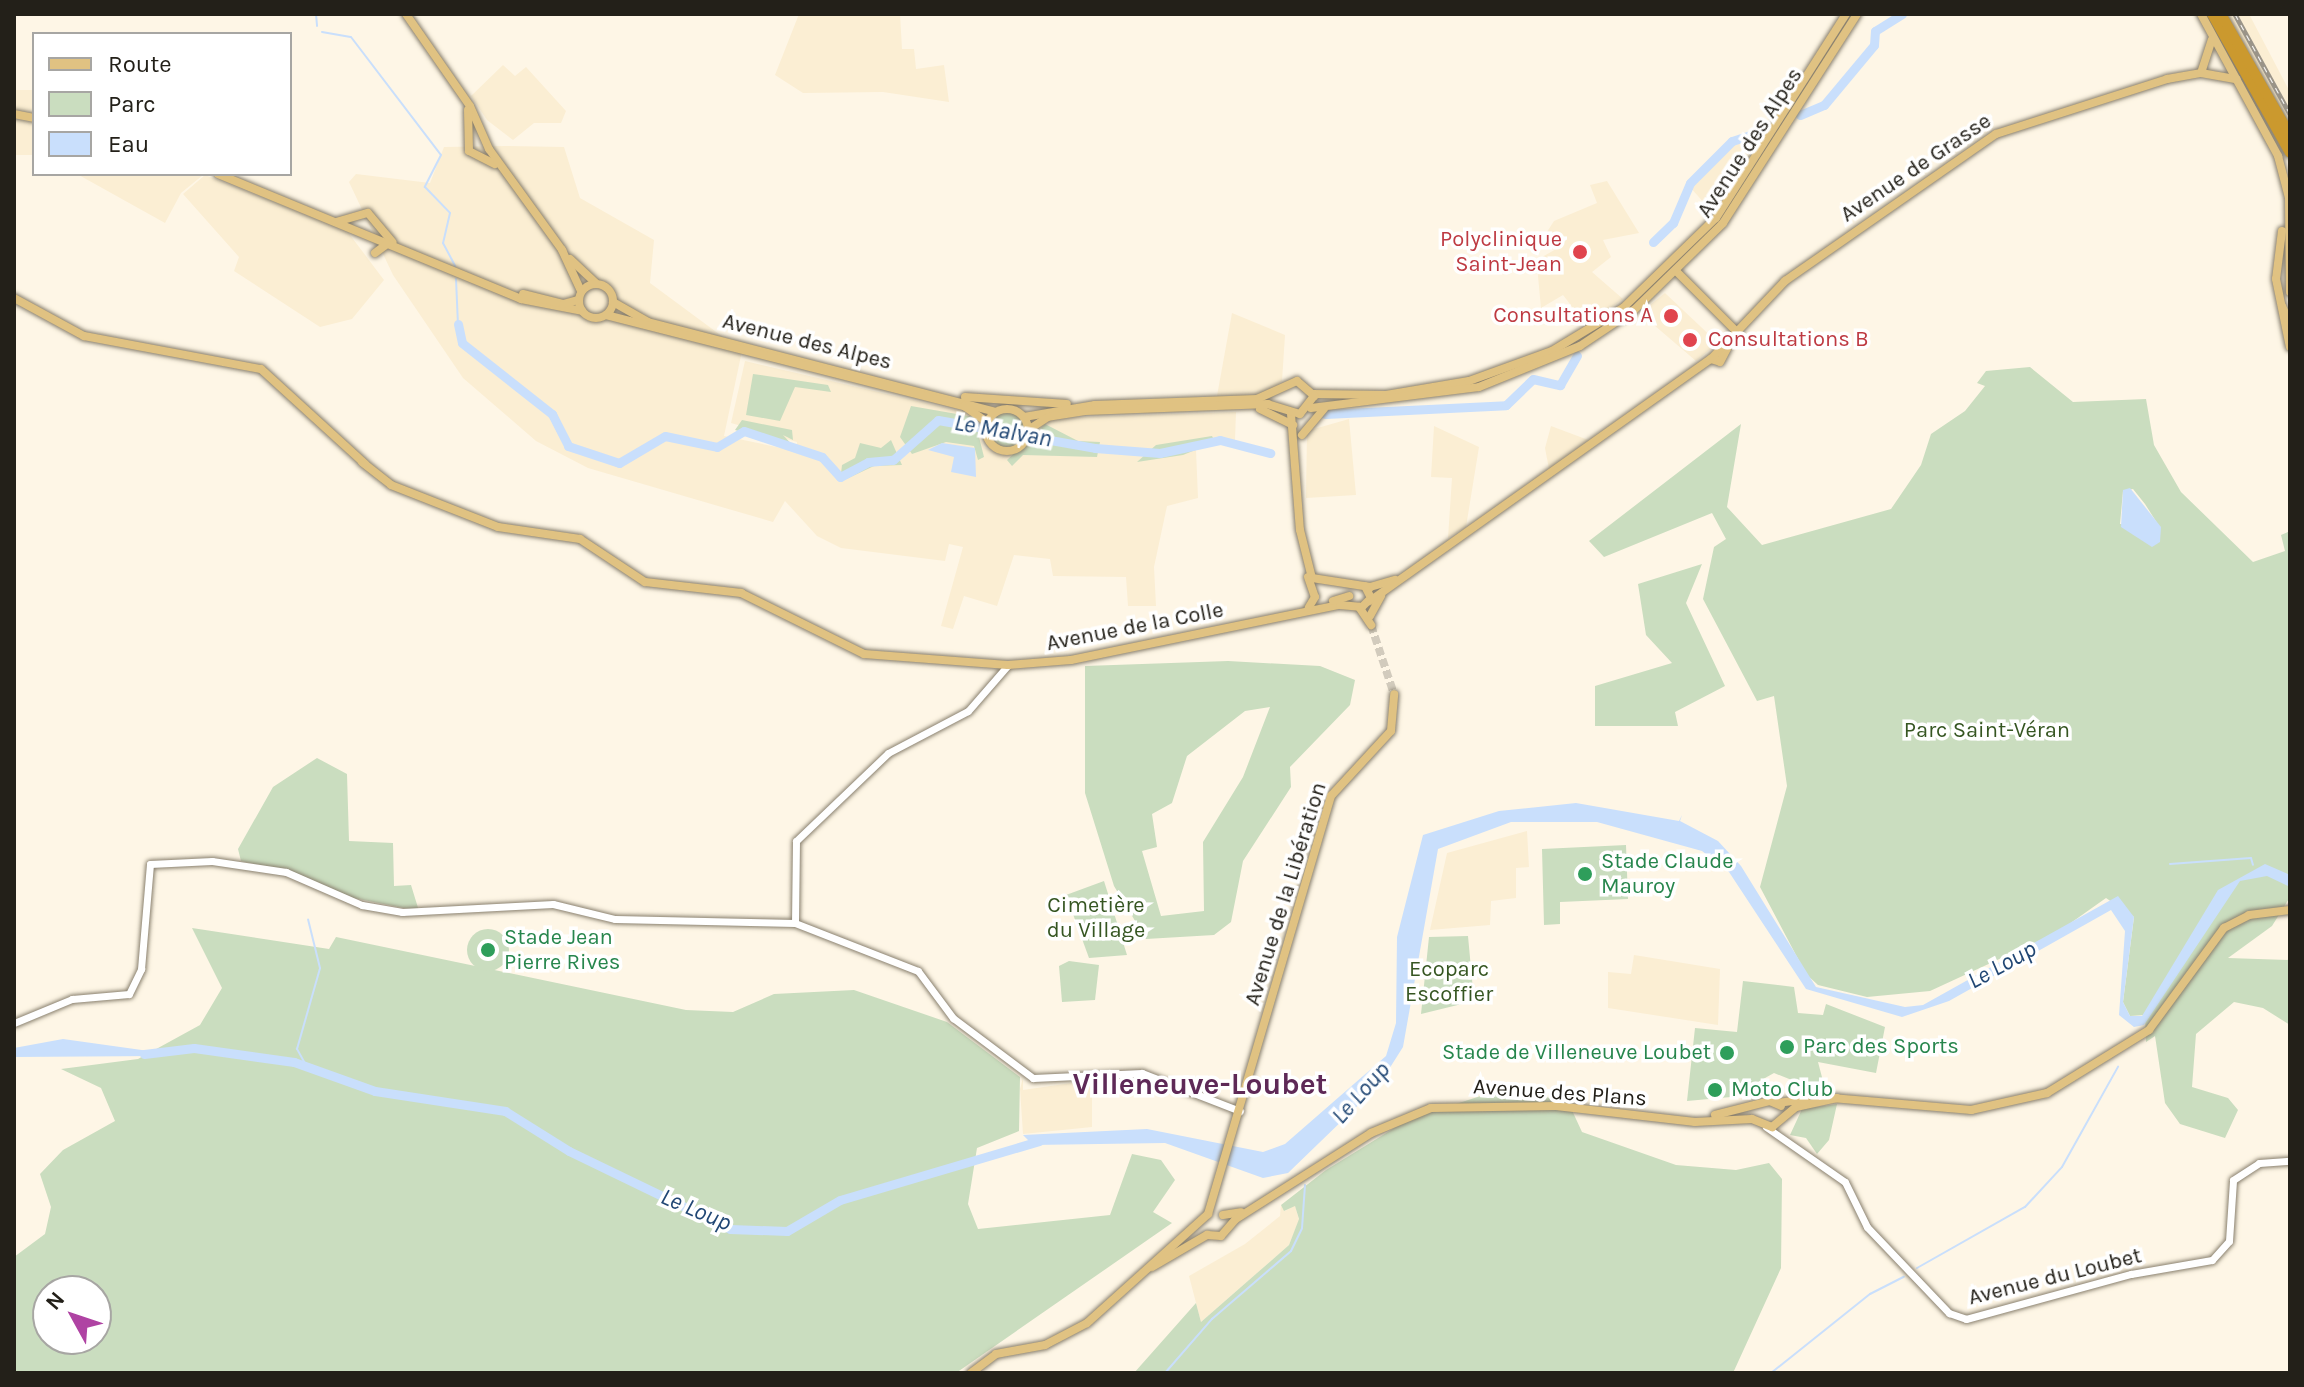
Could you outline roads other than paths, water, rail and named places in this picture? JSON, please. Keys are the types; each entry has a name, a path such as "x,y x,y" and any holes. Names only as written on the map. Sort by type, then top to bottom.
{"highway":[{"path":"2212,14 2290,153"},
{"path":"2221,14 2290,135"}],"main road":[{"path":"399,14 437,58"},
{"path":"223,176 499,289 606,315 613,302 608,287 596,283 562,250 511,175 489,149 461,94 406,14"},
{"name":"Avenue des Alpes","path":"1313,394 1403,394 1503,371 1596,326 1675,270 1735,193 1846,14"},
{"name":"Avenue des Alpes","path":"1308,410 1427,398 1524,371 1598,335 1675,270 1742,197 1857,14"},
{"path":"2201,14 2271,139 2283,178 2290,292"},
{"path":"2211,36 2210,63 2206,73 2236,79"},
{"path":"2210,63 2226,61"},
{"name":"Avenue de Grasse","path":"1410,573 1720,353 1797,272 1996,134 2120,90 2206,73 2226,61"},
{"path":"461,94 472,136 467,148 511,175"},
{"path":"472,136 484,136"},
{"path":"480,156 489,149"},
{"path":"2283,178 2277,294 2290,347"},
{"path":"336,222 368,213 391,245"},
{"path":"354,231 355,219"},
{"path":"371,235 377,225"},
{"path":"375,253 391,245"},
{"path":"562,250 580,295 582,311"},
{"path":"1675,270 1735,337"},
{"path":"499,289 563,304 596,283"},
{"path":"2277,294 2290,324"},
{"name":"Avenue de la Colle","path":"14,298 84,336 241,363 283,386 318,428 362,462 428,498 507,529 568,536 645,582 741,593 864,654 1008,665 1114,653 1369,602"},
{"name":"Avenue des Alpes","path":"613,302 648,322 944,394 996,412"},
{"name":"Avenue des Alpes","path":"606,315 964,406 987,422"},
{"path":"944,394 1095,405 1257,399 1282,391 1299,381 1313,394 1300,434 1299,519 1315,599 1309,607"},
{"path":"1282,391 1287,410 1300,434 1302,538"},
{"path":"1095,405 1024,417 996,412 987,422 988,440 1001,451 1018,447 1028,430 1076,412 1244,407 1308,410"},
{"path":"1300,434 1312,416 1335,405"},
{"path":"1244,407 1281,414 1300,434"},
{"path":"1024,417 1028,430"},
{"path":"1309,568 1316,581 1336,585 1362,586 1410,573"},
{"path":"1369,602 1410,573"},
{"path":"1336,585 1370,620"},
{"path":"1349,595 1362,586"},
{"path":"1362,586 1369,602 1370,620"},
{"path":"1370,620 1386,590"},
{"name":"Avenue de la Colle","path":"1259,622 1349,595"},
{"name":"Avenue de la Libération","path":"1213,1216 1240,1109 1331,796 1391,731 1394,694"},
{"path":"1837,1098 1796,1107 1782,1120 1778,1103 1837,1098 1921,1105 2006,1106 2076,1077 2149,1030 2224,928 2269,912 2290,912"},
{"name":"Avenue des Plans","path":"1687,1120 1778,1103"},
{"name":"Avenue des Plans","path":"1207,1235 1221,1236 1227,1227 1397,1118 1455,1104 1764,1125 1782,1120"},
{"path":"1762,1104 1764,1125"},
{"name":"Avenue des Plans","path":"1213,1216 1305,1178"},
{"path":"1213,1216 1227,1227"},
{"path":"1148,1269 1207,1235 1213,1216"},
{"path":"971,1373 996,1354 1066,1336 1213,1216"}],"street":[{"path":"795,923 796,841 888,753 968,711 1008,665"},
{"path":"14,1023 72,999 129,994 141,969 149,868 212,861 286,872 362,905 410,913 553,904 615,919 795,923 918,971 964,1027 1033,1078 1133,1073 1240,1109"},
{"path":"1782,1120 1787,1138"},
{"name":"Avenue du Loubet","path":"1764,1125 1787,1138 1845,1182 1867,1227 1949,1313 1966,1319 2220,1256 2229,1241 2233,1180 2259,1163 2290,1161"}],"water":[{"path":"942,443 975,448 976,477 951,472 954,457 928,450"},
{"path":"2130,488 2161,527 2160,542 2152,547 2121,527 2123,490"},
{"name":"Le Loup","path":"1576,803 1679,821 1682,815 1680,821 1718,841 1741,866 1816,987 1905,1007 1923,1005 2118,896 2134,917 2123,1002 2130,1016 2142,1016 2218,890 2265,864 2290,875 2290,887 2267,876 2240,881 2144,1025 2134,1027 2119,1015 2125,931 2111,910 1949,1001 1902,1017 1806,989 1729,872 1702,851 1597,822 1511,822 1438,849 1403,1047 1379,1085 1288,1173 1263,1178 1165,1143 1033,1145 1023,1135 1147,1129 1263,1152 1285,1144 1386,1056 1396,1023 1397,937 1423,835 1499,811"},
{"path":"63,1039 156,1052 157,1056 14,1057 14,1048"}],"waterway":[{"name":"Le Malvan","path":"316,14 317,26"},
{"name":"Le Malvan","path":"1800,115 1824,105 1874,45 1875,31 1902,14"},
{"path":"322,32 351,37 441,155 425,187 450,213 443,243 455,266"},
{"name":"Le Malvan","path":"1653,242 1673,223 1690,183 1732,141 1766,130"},
{"name":"Le Malvan","path":"456,279 458,324"},
{"name":"Le Malvan","path":"458,324 462,343 552,414 568,446 619,463 665,436 717,447 744,431 822,457 840,477 868,462 893,460 938,420 1095,448 1160,453 1220,440 1270,453"},
{"name":"Le Malvan","path":"1325,414 1506,405 1533,379 1560,385 1577,355"},
{"path":"2170,864 2251,858 2253,865"},
{"path":"307,1067 297,1049 320,968 308,919"},
{"name":"Le Loup","path":"144,1054 194,1048 294,1062 375,1091 505,1111 569,1151 730,1229 787,1231 840,1200 1039,1141"},
{"path":"1917,1268 2025,1207 2062,1167 2118,1067"},
{"path":"1165,1373 1212,1319 1291,1251 1302,1228 1305,1185"},
{"path":"1771,1373 1870,1294 1904,1277"}],"tunnel":[{"path":"1371,625 1394,694"}],"railway":[{"path":"2235,14 2290,114"}],"place":[{"name":"Polyclinique Saint-Jean","path":"1580,252"},
{"name":"Consultations A","path":"1671,316"},
{"name":"Consultations B","path":"1690,340"},
{"name":"Stade Claude Mauroy","path":"1585,874"},
{"name":"Stade Jean Pierre Rives","path":"488,950"},
{"name":"Parc des Sports","path":"1787,1047"},
{"name":"Stade de Villeneuve Loubet","path":"1727,1053"},
{"name":"Moto Club","path":"1715,1090"}],"district":[{"name":"Villeneuve-Loubet","path":"1200,1084"}],"park label":[{"name":"Parc Saint-Véran","path":"1987,731"},
{"name":"Cimetière du Village","path":"1096,918"},
{"name":"Ecoparc Escoffier","path":"1449,982"}]}
